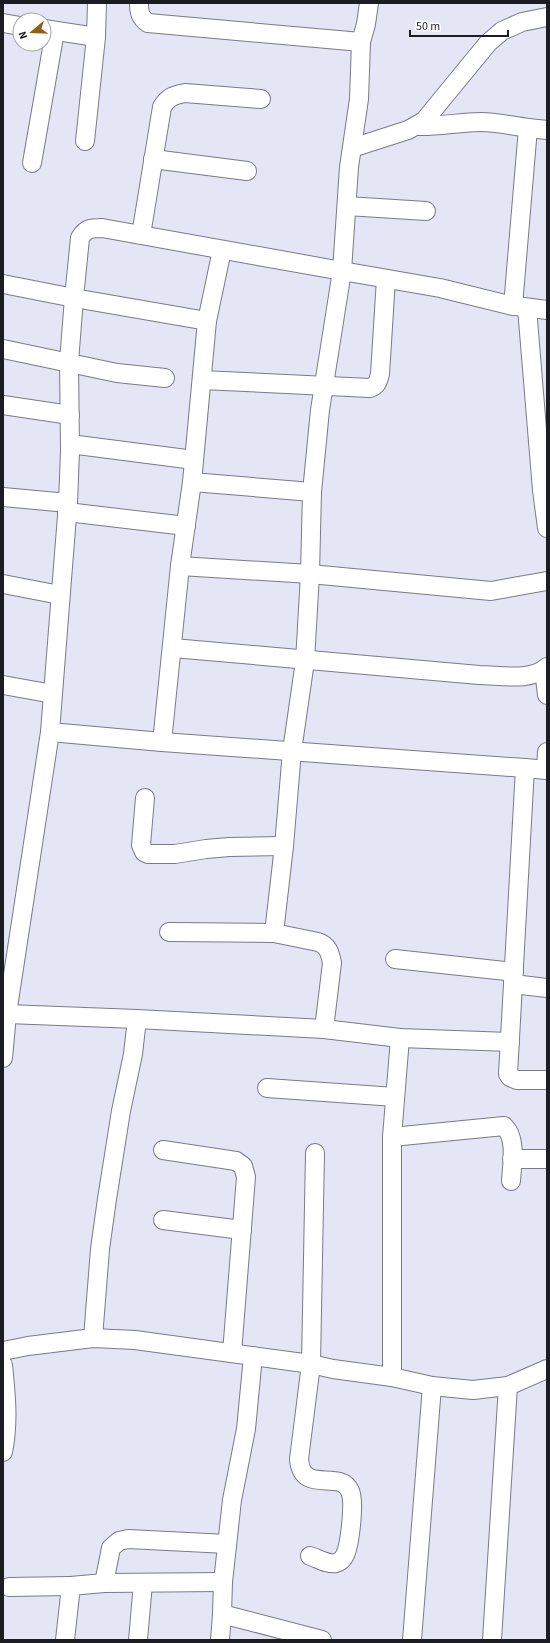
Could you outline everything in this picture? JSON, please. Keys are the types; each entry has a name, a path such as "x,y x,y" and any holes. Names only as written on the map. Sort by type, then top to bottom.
{"street":[{"path":"85,141 96,37 97,3"},
{"path":"139,3 143,20 148,23 361,42"},
{"path":"274,933 284,846 292,751 305,661 310,574 312,492 320,410 342,271 346,206 359,99 361,42 370,3"},
{"path":"352,148 416,126 424,121 488,43 502,31 522,22 547,17"},
{"path":"52,30 96,37"},
{"path":"32,163 47,52"},
{"path":"141,235 162,107 166,100 174,95 185,93 261,100"},
{"path":"416,126 435,127 484,122 547,130"},
{"path":"528,128 520,307 547,527"},
{"path":"153,159 247,171"},
{"path":"346,206 426,211"},
{"path":"3,1058 6,1008 50,732 68,507 70,444 69,362 80,238 84,232 90,228 102,228 440,288 520,307 547,310"},
{"path":"162,742 180,566 192,482 207,321 222,250"},
{"path":"202,380 324,387 370,388 375,386 378,382 380,374 386,279"},
{"path":"3,284 207,321"},
{"path":"3,349 117,373 165,378"},
{"path":"3,405 70,414"},
{"path":"70,444 194,460"},
{"path":"192,482 312,492"},
{"path":"3,497 186,526"},
{"path":"180,566 310,574 491,590 547,581"},
{"path":"3,584 60,595"},
{"path":"172,648 305,661 480,675 527,676 536,675 546,668"},
{"path":"546,668 547,695"},
{"path":"3,685 52,694"},
{"path":"50,732 162,742 547,770 547,752"},
{"path":"525,768 508,1074 510,1078 517,1080 547,1080"},
{"path":"145,798 142,845 144,852 148,854 175,854 206,848 284,846"},
{"path":"169,932 274,933 324,944 330,954 332,963 324,1029"},
{"path":"395,960 513,978 547,988"},
{"path":"6,1008 137,1019 324,1029 400,1038 510,1042"},
{"path":"93,1338 100,1249 107,1198 121,1111 133,1054 137,1019"},
{"path":"392,1377 392,1137 400,1038"},
{"path":"267,1088 395,1097"},
{"path":"392,1137 504,1126 509,1130 512,1139 511,1181"},
{"path":"163,1150 236,1161 243,1166 246,1177 232,1352"},
{"path":"310,1556 330,1563 336,1563 342,1560 348,1546 352,1502 350,1490 345,1485 339,1482 309,1479 302,1473 299,1467 311,1364 315,1153"},
{"path":"512,1159 547,1159"},
{"path":"163,1220 242,1230"},
{"path":"3,1351 28,1346 93,1338 135,1340 232,1352 311,1364 333,1369 392,1377 432,1386 473,1390 508,1386 547,1369"},
{"path":"220,1640 223,1582 232,1500 246,1429 253,1356"},
{"path":"3,1365 7,1397 3,1452"},
{"path":"412,1640 432,1386"},
{"path":"492,1640 508,1386"},
{"path":"104,1583 111,1548 120,1541 128,1539 227,1544"},
{"path":"9,1587 71,1586 104,1583 223,1582"},
{"path":"138,1640 143,1583"},
{"path":"65,1640 71,1586"},
{"path":"222,1614 322,1640"}]}
